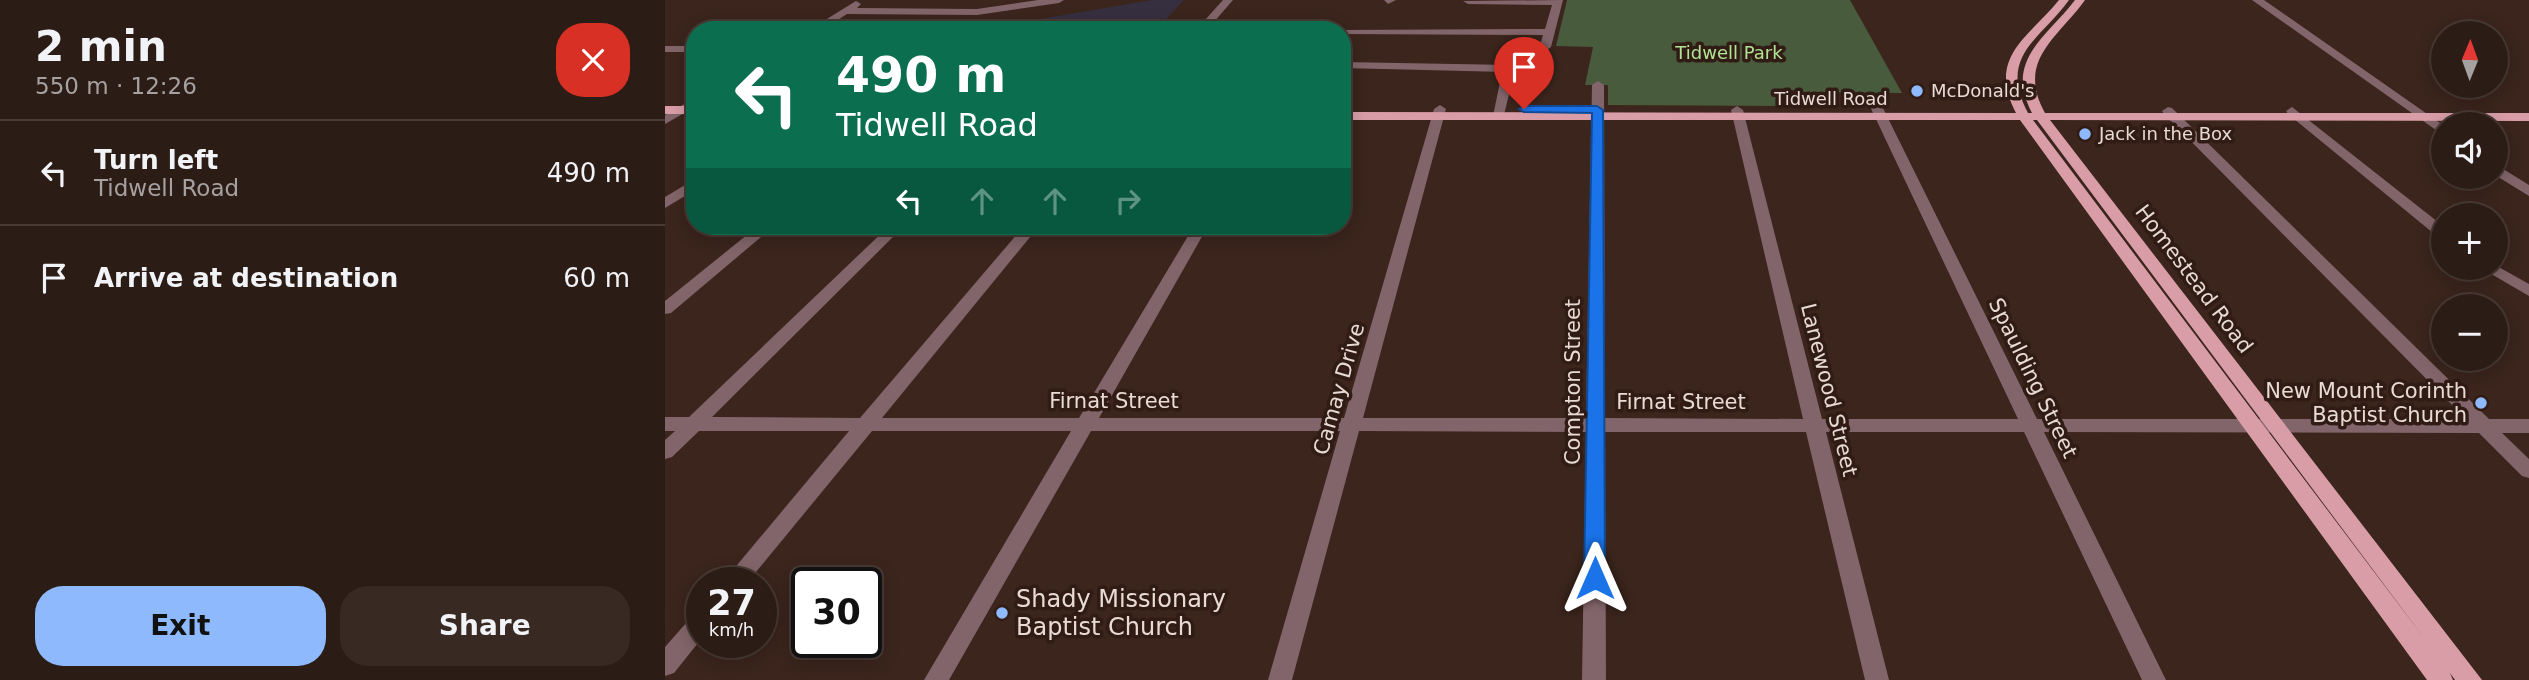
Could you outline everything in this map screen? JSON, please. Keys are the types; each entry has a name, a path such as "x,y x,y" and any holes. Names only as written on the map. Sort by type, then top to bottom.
{"main road":[{"name":"Homestead Road","path":"2064,0 2024,43 2013,61 2011,87 2083,173 2128,245"},
{"name":"Homestead Road","path":"2080,0 2030,63 2028,90 2031,114 2066,173 2128,245 2263,426 2378,595 2441,680"},
{"path":"2041,25 2056,28"},
{"name":"Tidwell Road","path":"1351,109 1439,113"},
{"name":"Tidwell Road","path":"1351,116 1499,112 2420,114 2529,111"},
{"name":"Tidwell Road","path":"2420,114 2529,117"},
{"path":"2066,173 2083,173"},
{"name":"Homestead Road","path":"2263,426 2404,595 2470,680"},
{"path":"2378,595 2404,595"}],"street":[{"path":"830,21 863,0"},
{"path":"847,11 977,12 1059,0"},
{"path":"1209,21 1227,0"},
{"path":"2257,0 2431,122"},
{"path":"1468,1 1558,1 1545,47 1513,69 1506,82 1499,112"},
{"path":"1351,31 1551,32"},
{"path":"665,49 686,49"},
{"path":"1351,65 1473,65 1513,69"},
{"name":"Compton Street","path":"1594,680 1598,85"},
{"name":"Spaulding Street","path":"1871,96 2154,680"},
{"name":"Camay Drive","path":"1280,680 1439,113"},
{"name":"Lanewood Street","path":"1738,113 1877,680"},
{"path":"2171,114 2529,471"},
{"path":"2296,114 2431,224"},
{"path":"2508,177 2529,192"},
{"path":"665,204 686,189"},
{"path":"665,309 756,235"},
{"path":"665,452 888,235"},
{"path":"746,567 1024,235"},
{"path":"936,680 1196,235"},
{"path":"2508,279 2529,291"},
{"name":"Firnat Street","path":"665,424 2529,426"},
{"path":"665,665 686,640"}],"shaded area":[{"path":"1152,0 1184,0 1164,21 1029,21"}],"green space":[{"name":"Tidwell Park","path":"1567,0 1850,0 1902,93 1784,90 1788,106 1608,105 1608,85 1585,85 1593,47 1556,46"}],"place":[{"name":"McDonald's","path":"1917,91"},
{"name":"Jack in the Box","path":"2085,134"},
{"name":"New Mount Corinth Baptist Church","path":"2481,403"},
{"name":"Shady Missionary Baptist Church","path":"1002,613"}],"route":[{"path":"1524,109 1597,110 1595,578"}]}
